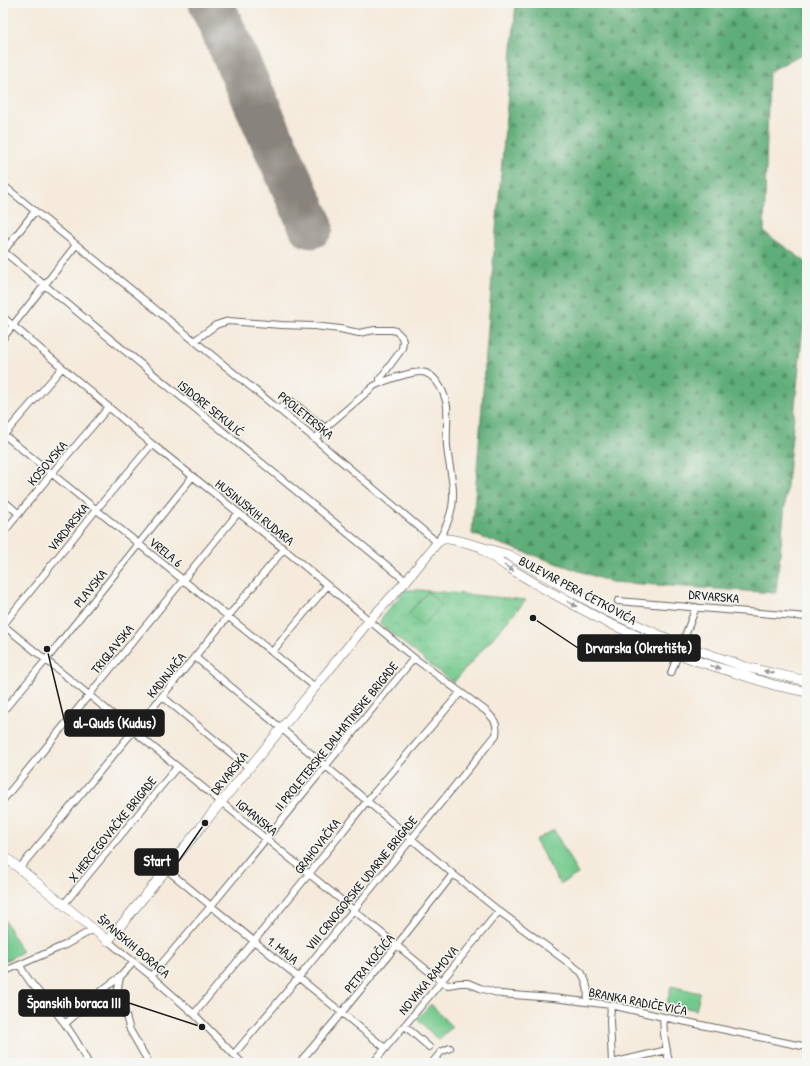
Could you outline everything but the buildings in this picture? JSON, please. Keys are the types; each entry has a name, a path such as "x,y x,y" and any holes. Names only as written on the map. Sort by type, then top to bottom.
{"main road":[{"name":"BULEVAR PERA ĆETKOVIĆA","path":"437,543 443,539 449,539 509,555 608,612 682,645 746,667 807,680"},
{"path":"369,621 406,581 437,543"},
{"name":"BULEVAR PERA ĆETKOVIĆA","path":"478,546 506,566 541,587 597,617 679,654 774,685 807,692"},
{"name":"DRVARSKA","path":"108,941 369,621"},
{"name":"ŠPANSKIH BORACA","path":"3,856 108,941"}],"street":[{"name":"PROLETERSKA","path":"3,185 315,439 437,543"},
{"path":"3,252 35,211"},
{"path":"3,338 76,245"},
{"name":"ISIDORE SEKULIĆ","path":"3,252 406,581"},
{"name":"HUSINJSKIH RUDARA","path":"3,317 152,444 284,549 414,658 486,711 495,722"},
{"path":"194,341 216,325 228,321 314,326 359,332 392,330 402,337 402,349 380,379 380,383"},
{"path":"4,434 62,368"},
{"path":"315,439 325,428 374,386 380,383 425,372 438,382 443,391 447,406 447,445 454,496 450,516 437,543"},
{"path":"279,410 286,402 291,401 325,428"},
{"name":"KOSOVSKA","path":"3,533 109,407"},
{"name":"VRELA 6","path":"4,434 315,687"},
{"name":"VARDARSKA","path":"3,625 96,510 152,444"},
{"name":"PLAVSKA","path":"3,711 46,660 193,476"},
{"path":"3,500 19,514"},
{"name":"TRIGLAVSKA","path":"3,800 238,513"},
{"name":"KADINJAČA","path":"19,869 284,549"},
{"path":"272,652 327,586"},
{"name":"DRVARSKA","path":"618,601 807,617"},
{"path":"671,673 696,607"},
{"name":"IGMANSKA","path":"3,625 441,982"},
{"path":"195,657 453,874 499,911 581,972 588,988 587,1002"},
{"name":"II PROLETERSKE DALMATINSKE BRIGADE","path":"151,976 211,906 414,658"},
{"name":"GRAHOVAČKA","path":"194,1014 367,801 460,692"},
{"path":"163,696 249,768"},
{"name":"VIII CRNOGORSKE UDARNE BRIGADE","path":"234,1054 299,977 496,735 497,728 495,722"},
{"name":"X HERCEGOVAČKE BRIGADE","path":"64,904 178,767"},
{"name":"1. MAJA","path":"167,870 385,1048"},
{"name":"PETRA KOČIĆA","path":"299,1063 397,946 453,874"},
{"name":"NOVAKA RAMOVA","path":"373,1063 499,911"},
{"path":"3,972 65,945 94,929"},
{"name":"ŠPANSKIH BORACA","path":"108,941 194,1014 242,1063"},
{"path":"65,1024 105,988 120,977 134,962"},
{"path":"20,965 28,979 65,1024 88,1063"},
{"path":"120,977 118,989 130,1030 149,1063"},
{"name":"BRANKA RADIČEVIĆA","path":"441,982 448,984 468,983 502,994 611,1005 807,1047"},
{"path":"611,1005 610,1022 612,1063 667,1050"},
{"path":"663,1017 664,1034 669,1063"},
{"path":"404,1026 429,1047"},
{"path":"432,1063 441,1052 450,1048"}],"green space":[{"path":"516,3 807,3 807,51 769,72 764,232 807,263 807,288 776,593 611,582 472,534 493,264"},
{"path":"405,590 420,590 526,600 453,683 380,624 382,617"},
{"path":"428,592 442,605 422,626 409,613"},
{"path":"554,830 578,874 560,884 535,840"},
{"path":"3,917 22,952 3,962"},
{"path":"671,986 700,993 696,1010 667,1003"},
{"path":"431,1004 452,1027 438,1040 417,1018"}],"runway":[{"path":"211,3 311,226"}],"place":[{"name":"Drvarska (Okretište)","path":"533,618"},
{"name":"al-Quds (Kudus)","path":"47,649"},
{"name":"Start","path":"205,823"},
{"name":"Španskih boraca III","path":"202,1027"}]}
